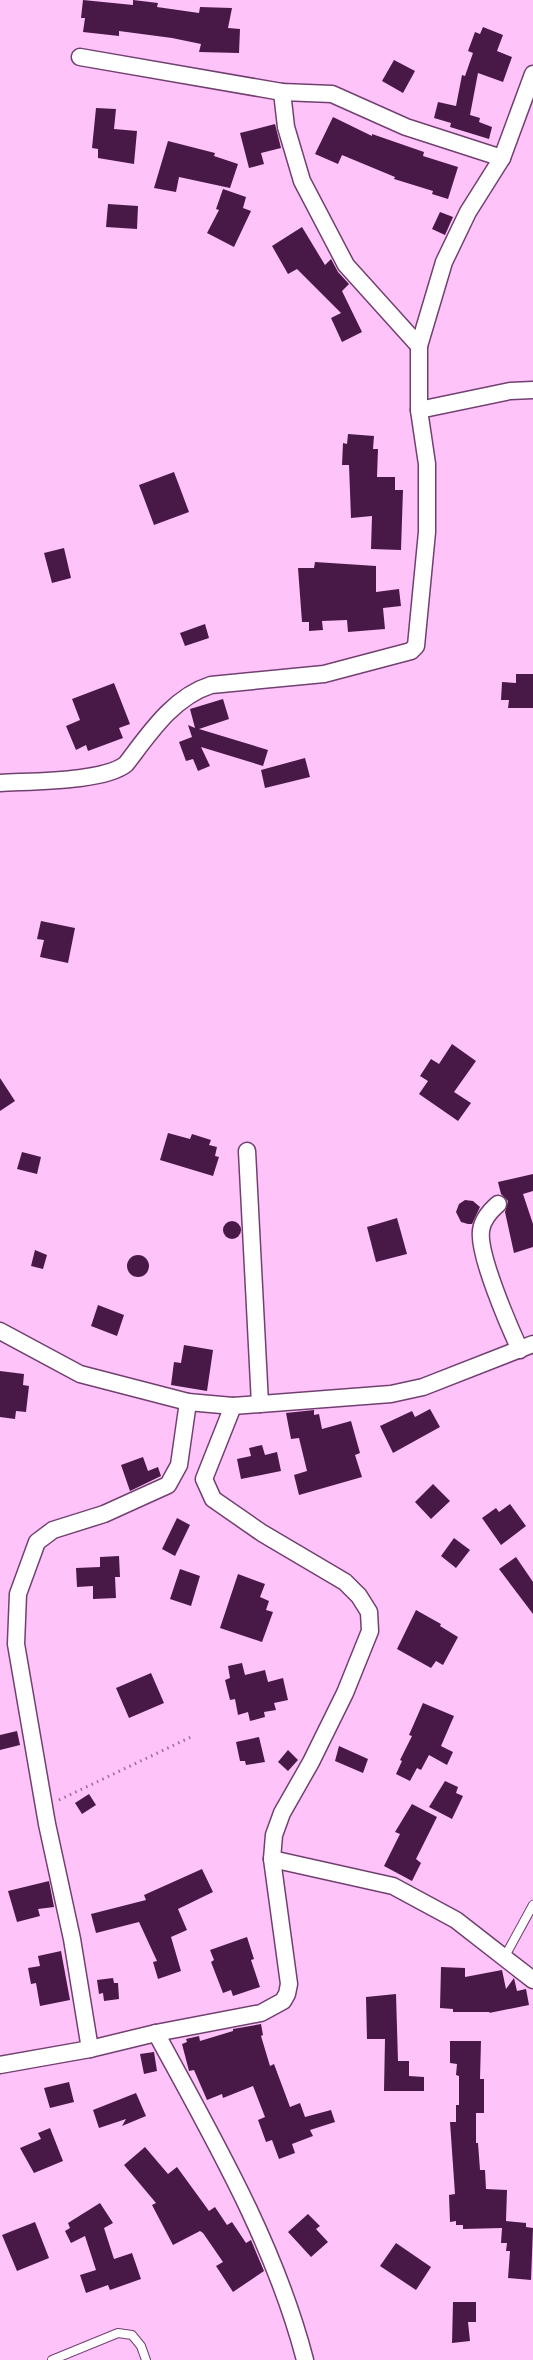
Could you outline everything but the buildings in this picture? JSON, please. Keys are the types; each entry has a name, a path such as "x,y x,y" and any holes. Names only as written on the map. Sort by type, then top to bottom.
{"street":[{"path":"80,57 282,92 332,94 406,128 502,158"},
{"path":"0,783 100,775 119,770 126,765 166,715 195,690 211,685 324,674 411,651 416,646 426,532 427,464 419,410 419,346 444,262 468,212 502,158 533,74"},
{"path":"282,92 286,127 302,181 346,265 419,346"},
{"path":"419,410 510,391 533,390"},
{"path":"247,1151 260,1404"},
{"path":"0,1331 80,1374 188,1402 233,1406 391,1395 423,1387 526,1347 509,1326 482,1245 482,1225 498,1204"},
{"path":"90,2049 72,1940 44,1807 16,1644 18,1594 29,1558 37,1542 53,1530 104,1514 168,1485 179,1465 188,1402"},
{"path":"0,2065 90,2049 156,2033 261,2013 283,2001 287,1994 289,1984 272,1859 274,1835 282,1813 345,1694 370,1631 369,1612 359,1596 345,1582 262,1533 213,1499 204,1479 233,1406"},
{"path":"272,1859 393,1886 456,1920 533,1980"},
{"path":"156,2033 219,2151 271,2259 305,2360"}],"lane":[{"path":"504,1958 533,1905"},
{"path":"52,2360 118,2333 132,2335 141,2346 146,2360"}],"path":[{"path":"44,1807 76,1794 193,1736"}]}
